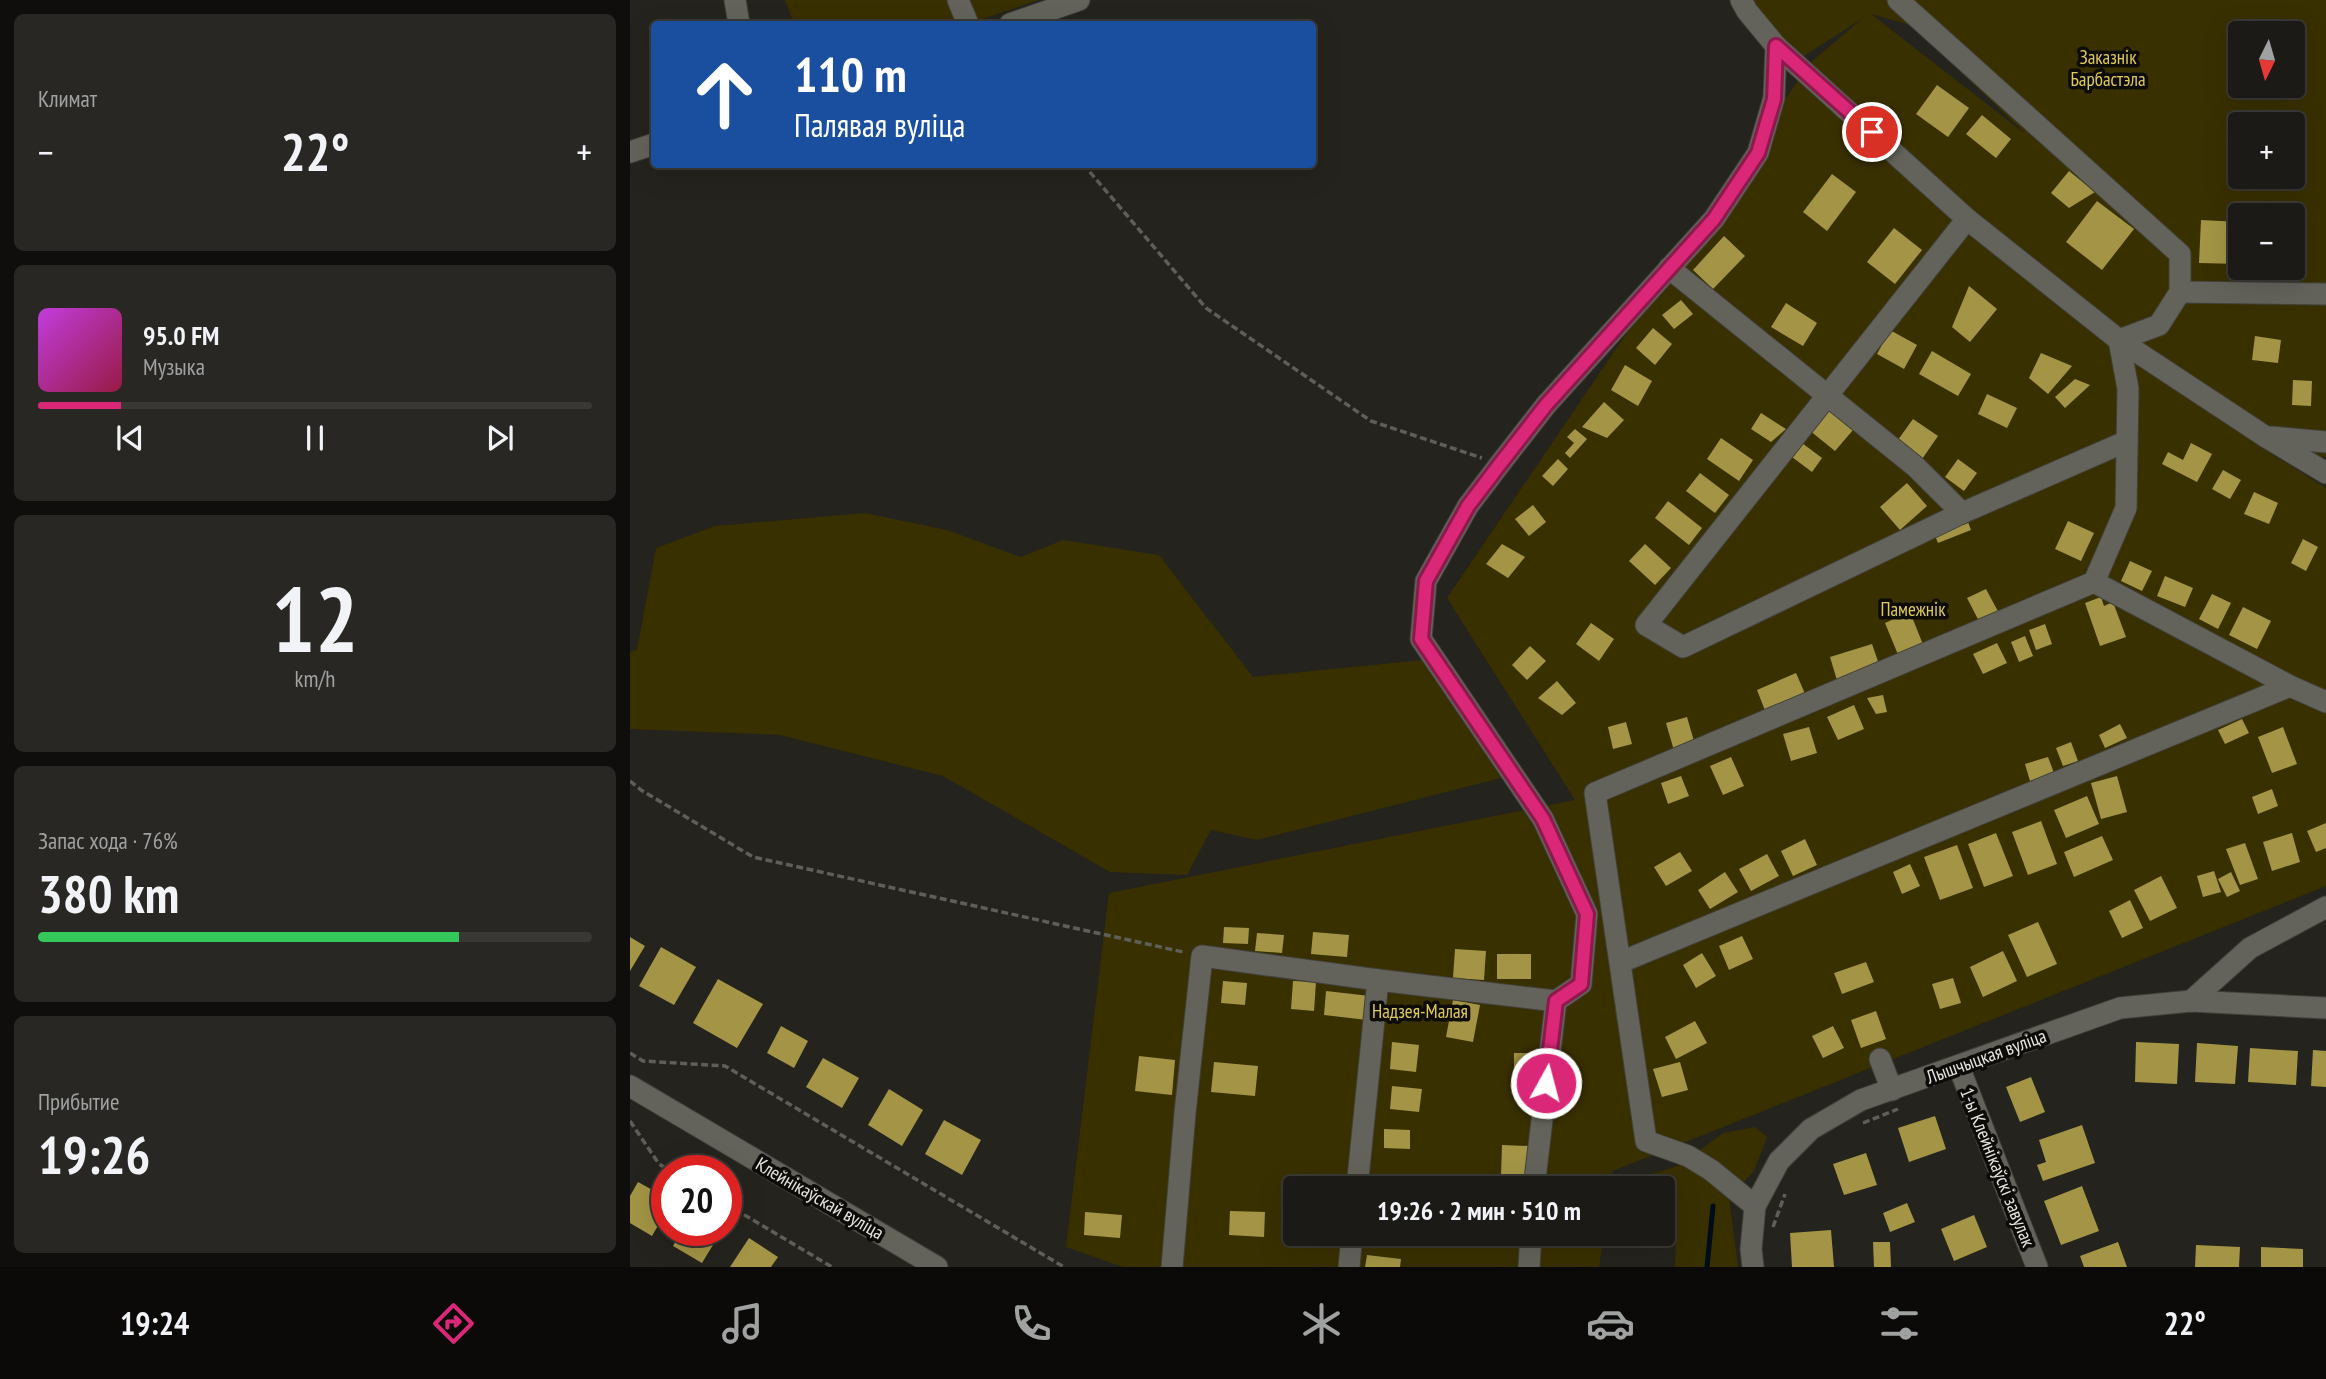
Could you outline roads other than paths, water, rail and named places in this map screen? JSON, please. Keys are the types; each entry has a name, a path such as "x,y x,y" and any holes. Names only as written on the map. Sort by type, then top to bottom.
{"street":[{"path":"735,0 738,21"},
{"path":"958,0 967,21"},
{"path":"1019,21 1079,0"},
{"path":"1741,0 1746,11 1776,46 1967,219 2119,340 2266,437 2325,472"},
{"path":"1898,0 2180,254 2180,292 2159,325 2119,340"},
{"path":"1172,1267 1202,956 1556,1001 1581,984 1587,914 1543,819 1421,639 1426,581 1468,506 1500,464 1546,405 1714,219 1758,153 1774,99 1776,46"},
{"path":"630,152 651,145"},
{"path":"1967,219 1646,625 1683,647 1962,513 2127,441"},
{"path":"1669,268 1916,467 1962,513"},
{"path":"2180,292 2326,294"},
{"path":"1755,1206 1711,1170 1688,1156 1646,1141 1595,793 2094,582 2126,508 2128,388 2119,340"},
{"path":"2266,437 2326,442"},
{"path":"2094,582 2326,702"},
{"path":"1621,962 2290,685"},
{"path":"2191,1001 2250,948 2326,907"},
{"path":"1358,1176 1378,980"},
{"path":"1535,1176 1556,1001"},
{"name":"Лышчыцкая вуліца","path":"1753,1267 1751,1249 1755,1206 1779,1161 1811,1129 1860,1100 1896,1099 1959,1067 2120,1008 2191,1001 2326,1008"},
{"path":"1880,1059 1896,1099"},
{"name":"1-ы Клейнікаўскі завулак","path":"1959,1067 2037,1267"},
{"name":"Клейнікаўскай вуліца","path":"630,1086 937,1267"},
{"path":"1349,1267 1351,1246"},
{"path":"1529,1267 1530,1246"}],"waterway":[{"path":"1707,1267 1713,1206"}],"park label":[{"name":"Заказнік Барбастэла","path":"2108,68"},
{"name":"Памежнік","path":"1913,609"},
{"name":"Надзея-Малая","path":"1420,1011"}]}
